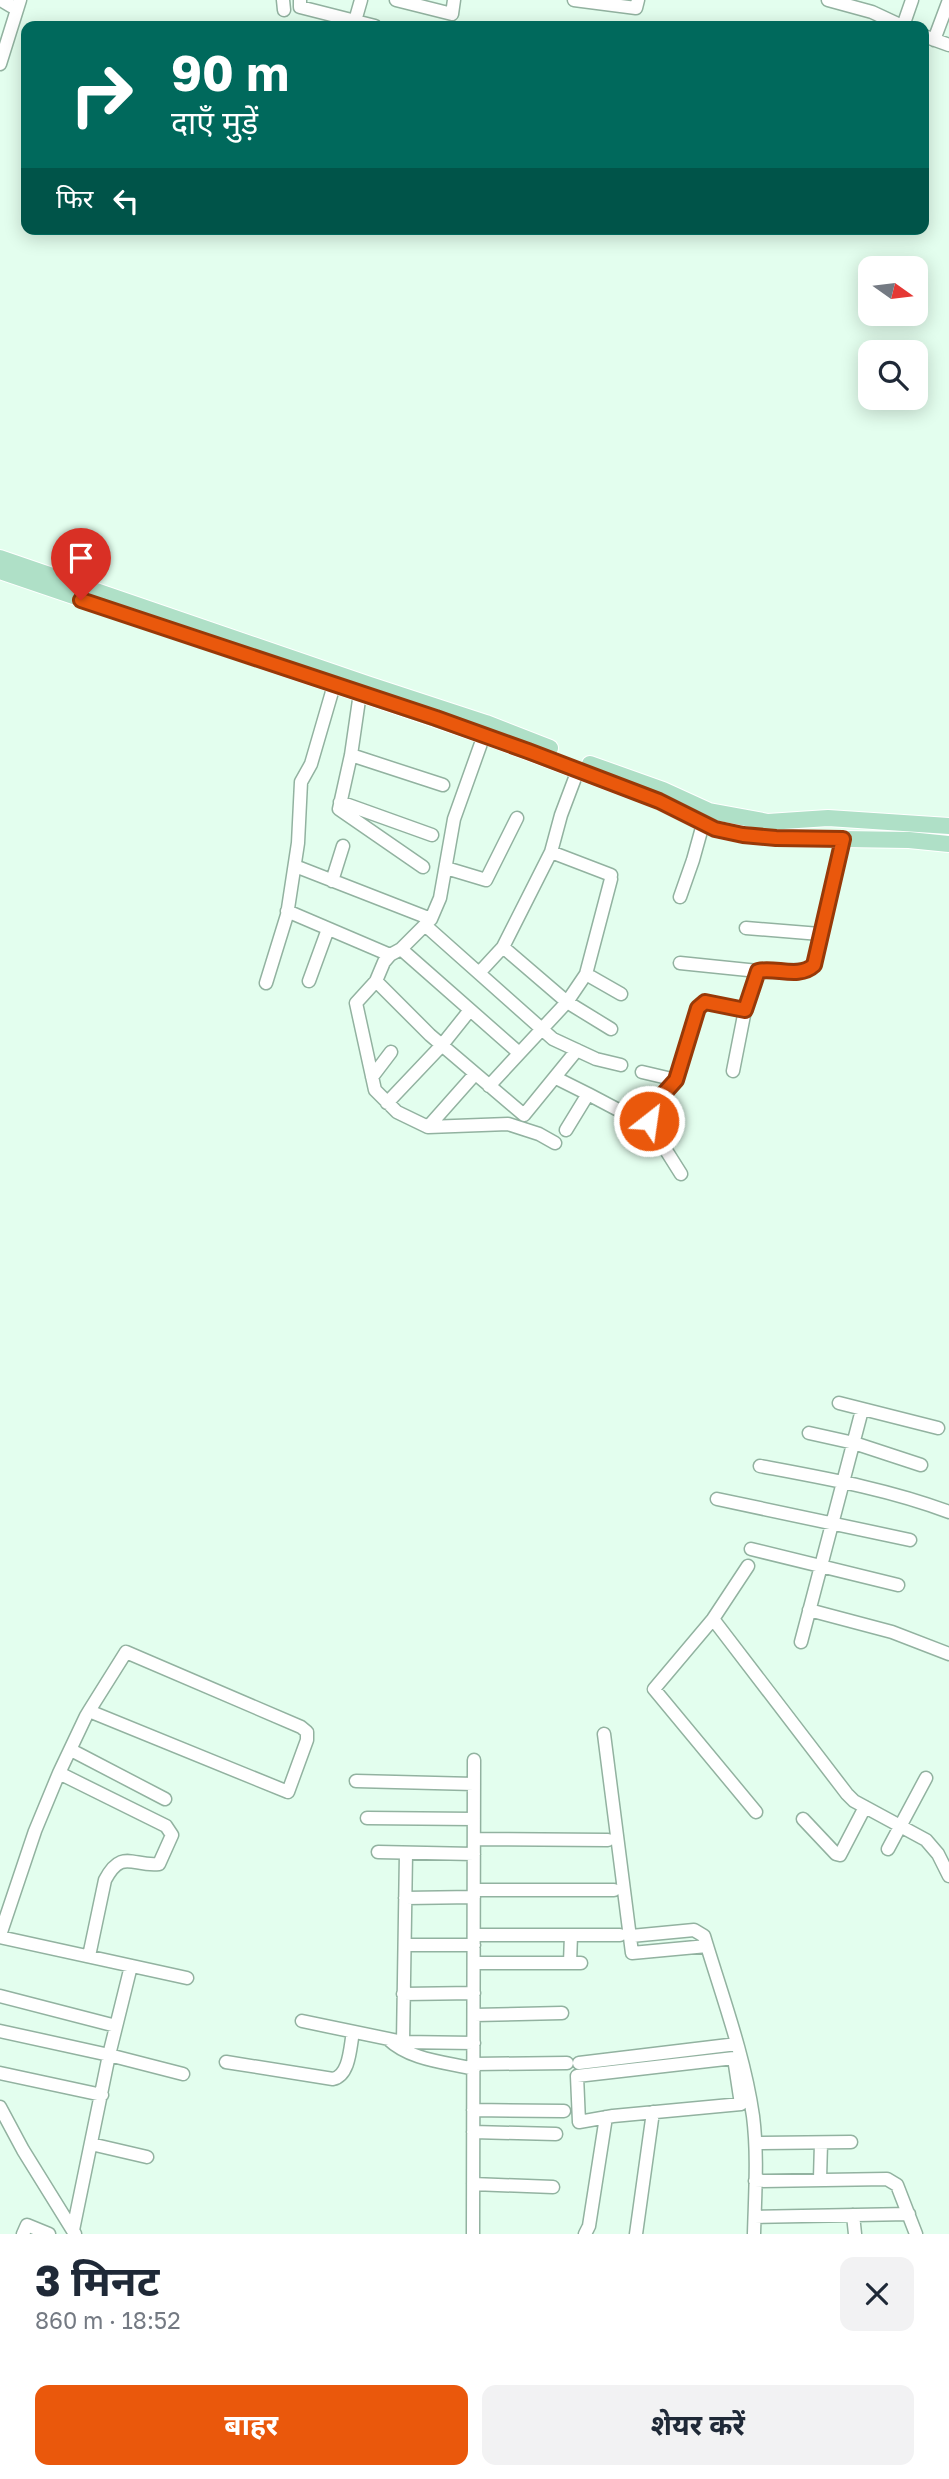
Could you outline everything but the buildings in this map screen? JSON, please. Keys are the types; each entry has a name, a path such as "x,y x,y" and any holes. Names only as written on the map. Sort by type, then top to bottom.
{"main road":[{"path":"0,558 486,723 578,770 659,801 703,824 743,835 909,840 949,844"},
{"path":"0,572 484,735 663,789 709,811 781,823 828,818 949,826"}],"street":[{"path":"300,0 300,6 355,21 361,0"},
{"path":"396,0 452,14 454,0"},
{"path":"574,0 636,8 638,0"},
{"path":"828,0 874,6 895,21"},
{"path":"904,21 912,0"},
{"path":"949,0 929,38 949,45"},
{"path":"0,64 11,2"},
{"path":"266,983 287,911 295,866 301,782 312,764 334,685"},
{"path":"360,693 340,811 423,867"},
{"path":"484,735 454,819 440,898 428,922 384,962 376,981 356,1003 375,1090 397,1112 428,1127 508,1124 539,1134 555,1143"},
{"path":"351,755 443,785"},
{"path":"479,973 503,947 551,852 578,770"},
{"path":"340,802 432,835"},
{"path":"446,868 486,880 517,818"},
{"path":"680,897 703,824"},
{"path":"680,963 758,971 808,971 817,957 843,839"},
{"path":"332,881 342,846"},
{"path":"489,1086 567,1002 586,974 611,877 551,852"},
{"path":"295,866 428,922 479,973 553,1039 596,1059 621,1065"},
{"path":"287,911 328,929 395,952 470,1010 518,1052"},
{"path":"746,928 820,934"},
{"path":"309,981 328,929"},
{"path":"503,947 567,1002 611,1029"},
{"path":"733,1071 745,1010 758,971"},
{"path":"586,974 621,994"},
{"path":"376,981 442,1045 524,1115 577,1050"},
{"path":"681,1174 652,1128 648,1115 650,1109 676,1080 698,1008 705,1002 745,1010"},
{"path":"387,1103 442,1045 470,1010"},
{"path":"372,1077 391,1052"},
{"path":"642,1072 676,1080"},
{"path":"428,1127 475,1074"},
{"path":"556,1078 624,1113"},
{"path":"566,1130 588,1094"},
{"path":"839,1403 938,1428"},
{"path":"801,1642 862,1409"},
{"path":"809,1433 853,1443 920,1465"},
{"path":"760,1466 843,1481 918,1500 949,1512"},
{"path":"717,1499 910,1540"},
{"path":"751,1549 898,1585"},
{"path":"748,1566 713,1619 654,1689 756,1812"},
{"path":"809,1610 892,1632 949,1654"},
{"path":"713,1619 848,1794 865,1807 926,1840 933,1847 949,1876"},
{"path":"89,1711 288,1792 307,1740 307,1732 301,1727 126,1652 89,1711 35,1831 0,1936 187,1978"},
{"path":"604,1734 625,1935 632,1950 635,1954 707,1946"},
{"path":"71,1750 165,1799"},
{"path":"473,2234 474,1760"},
{"path":"59,1773 141,1814 170,1831 172,1835 159,1864 123,1861 111,1870 106,1881 89,1956"},
{"path":"888,1849 926,1778"},
{"path":"356,1781 474,1784"},
{"path":"141,1814 153,1792"},
{"path":"803,1819 840,1855 865,1807"},
{"path":"367,1818 474,1819"},
{"path":"474,1839 608,1840"},
{"path":"377,1852 474,1854"},
{"path":"403,2042 406,1853"},
{"path":"405,1898 474,1893 614,1890"},
{"path":"404,1945 698,1931 704,1936 737,2044 753,2116 756,2143 754,2234"},
{"path":"474,1963 575,1963 571,1935"},
{"path":"74,2232 109,2055 131,1966"},
{"path":"404,1994 474,1993"},
{"path":"0,1996 116,2026"},
{"path":"474,2015 562,2012"},
{"path":"302,2021 403,2042 474,2043"},
{"path":"0,2031 183,2074"},
{"path":"226,2062 338,2078 344,2072 353,2032"},
{"path":"387,2039 403,2052 474,2066 573,2063 737,2044"},
{"path":"734,2058 741,2104 653,2112 579,2122 577,2077 734,2058"},
{"path":"0,2073 102,2095"},
{"path":"0,2107 23,2150 74,2232"},
{"path":"474,2110 564,2111"},
{"path":"636,2234 653,2112"},
{"path":"603,2234 587,2230 606,2117"},
{"path":"474,2132 556,2134"},
{"path":"756,2143 851,2142"},
{"path":"820,2179 821,2143"},
{"path":"91,2144 147,2157"},
{"path":"755,2181 880,2178 893,2181 916,2234"},
{"path":"473,2184 553,2187"},
{"path":"755,2217 909,2214"},
{"path":"853,2215 855,2234"},
{"path":"23,2234 27,2225 49,2234"}],"route":[{"path":"81,600 528,751 659,801 715,829 776,838 843,839 814,965 808,971 800,972 763,969 758,971 745,1010 705,1002 698,1008 676,1080 650,1109 649,1121"}]}
